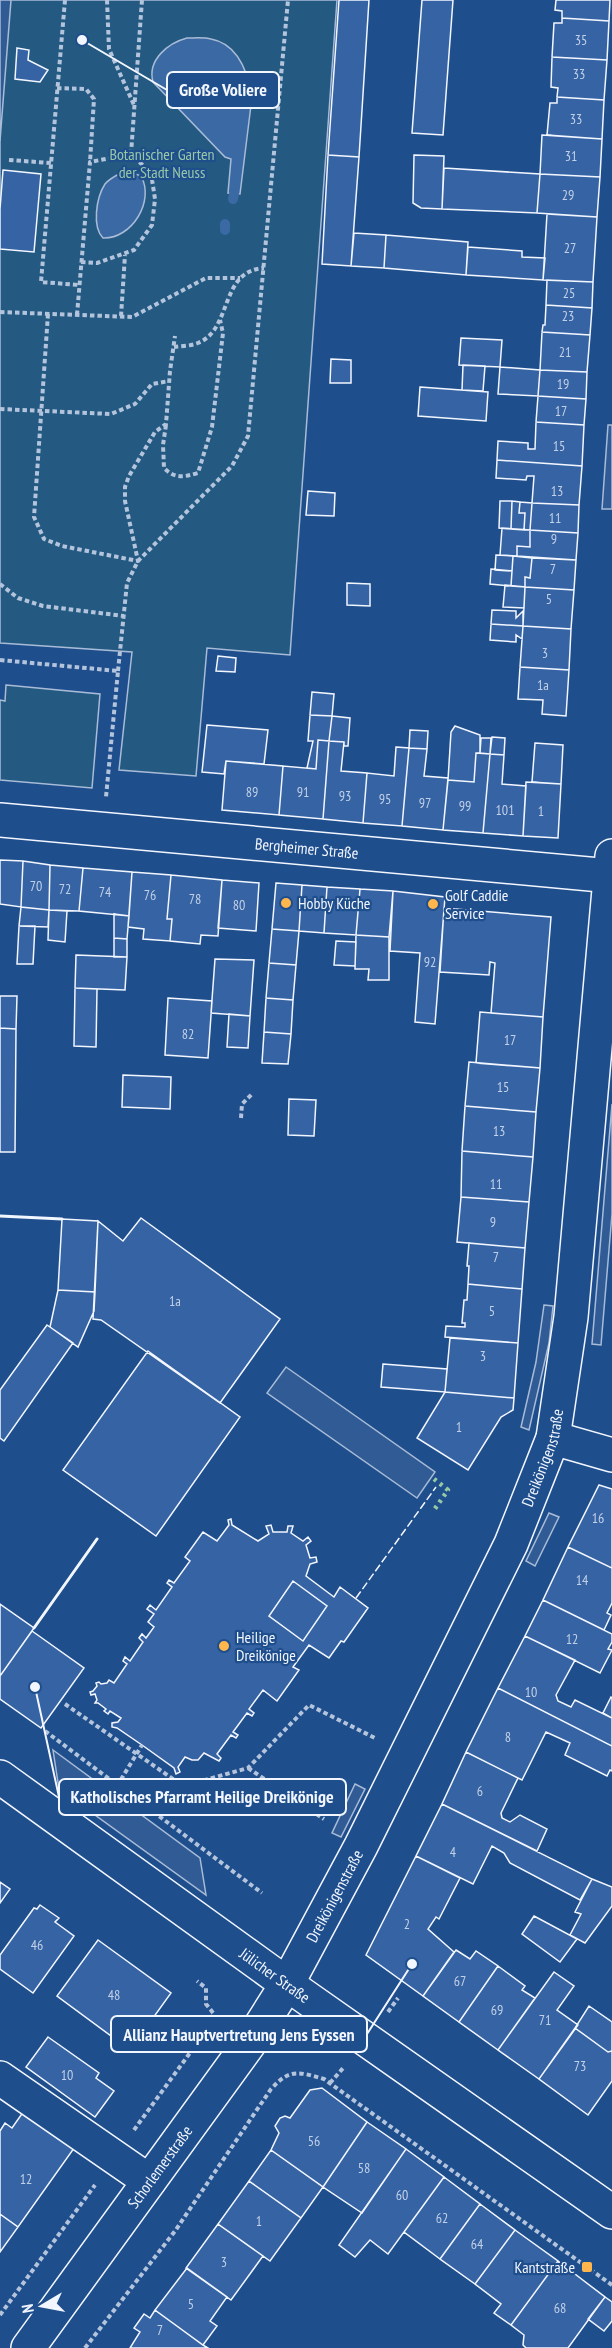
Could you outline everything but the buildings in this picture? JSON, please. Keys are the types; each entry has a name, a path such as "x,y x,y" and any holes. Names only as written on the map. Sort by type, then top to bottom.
{"main road":[{"name":"Bergheimer Straße","path":"0,820 612,869"},
{"name":"Dreikönigenstraße","path":"287,1984 407,1754 511,1544 553,1438 571,1317 612,869"},
{"path":"553,1438 612,1455"},
{"name":"Jülicher Straße","path":"0,1777 287,1984 612,2212"},
{"name":"Schorlemerstraße","path":"28,2348 251,2041 287,1984"},
{"path":"0,2078 149,2181"}],"path":[{"path":"65,0 41,282 79,285"},
{"path":"107,0 109,49 135,107"},
{"path":"131,154 142,0"},
{"path":"103,829 127,583 138,561 232,466 248,435 288,0"},
{"path":"57,88 86,89 94,99 77,315"},
{"path":"90,162 131,154"},
{"path":"81,262 97,263 125,255 134,250 152,225 155,199 151,173 131,154"},
{"path":"9,160 51,163"},
{"path":"121,316 125,255"},
{"path":"174,347 198,343 211,333 220,320 229,295 240,278 252,269 264,268"},
{"path":"0,312 132,317 206,278 240,278"},
{"path":"48,314 34,518 44,538 62,546 138,561"},
{"path":"175,336 163,445 164,468 171,475 181,477 198,473 212,427 223,333 220,320"},
{"path":"0,409 111,414 135,404 152,384 169,381"},
{"path":"138,561 125,501 125,487 155,432 166,424"},
{"path":"0,584 18,598 43,606 124,616"},
{"path":"0,660 118,671"},
{"path":"241,1118 242,1104 252,1094"},
{"path":"65,1704 183,1786 248,1768 309,1705 407,1754"},
{"path":"45,1731 262,1893"},
{"path":"117,1785 142,1745"},
{"path":"248,1768 324,1819"},
{"path":"196,1981 206,1988 206,2004 214,2014"},
{"path":"85,2348 175,2231 271,2089 280,2079 297,2071 324,2079 612,2285"}],"green space":[{"name":"Botanischer Garten der Stadt Neuss","path":"0,0 337,0 290,655 207,648 196,776 119,770 132,652 0,643"},
{"path":"6,685 100,694 92,788 0,780 0,700 5,701"}],"shaded area":[{"path":"0,0 11,0 0,141"},
{"path":"187,38 208,38 221,42 235,53 245,69 252,97 240,194 228,193 231,159 225,157 153,82 152,74 156,60 166,48"},
{"path":"121,173 141,176 145,186 143,207 138,217 123,232 114,237 103,238 96,220 99,197 107,182"},
{"path":"608,425 612,425 612,509 602,509"},
{"path":"612,1104 612,1214 601,1345 592,1344"},
{"path":"544,1305 553,1306 549,1343 529,1430 521,1427 536,1362"},
{"path":"286,1367 435,1472 417,1498 267,1393"},
{"path":"549,1513 559,1517 535,1566 526,1561"},
{"path":"53,1750 200,1858 206,1895 59,1789"},
{"path":"355,1784 365,1789 341,1837 332,1833"}],"waterway":[{"path":"233,199 234,194"},
{"path":"225,224 225,230"}],"hedge":[{"path":"434,1479 448,1490 434,1510"}],"fence":[{"path":"356,1598 436,1487"}],"wall":[{"path":"0,1216 62,1219"},
{"path":"34,1628 97,1539"}],"place":[{"name":"Große Voliere","path":"82,40"},
{"name":"Hobby Küche","path":"286,903"},
{"name":"Golf Caddie Service","path":"433,904"},
{"name":"Heilige Dreikönige","path":"224,1646"},
{"name":"Katholisches Pfarramt Heilige Dreikönige","path":"35,1687"},
{"name":"Allianz Hauptvertretung Jens Eyssen","path":"412,1964"},
{"name":"Kantstraße","path":"587,2267"}]}
